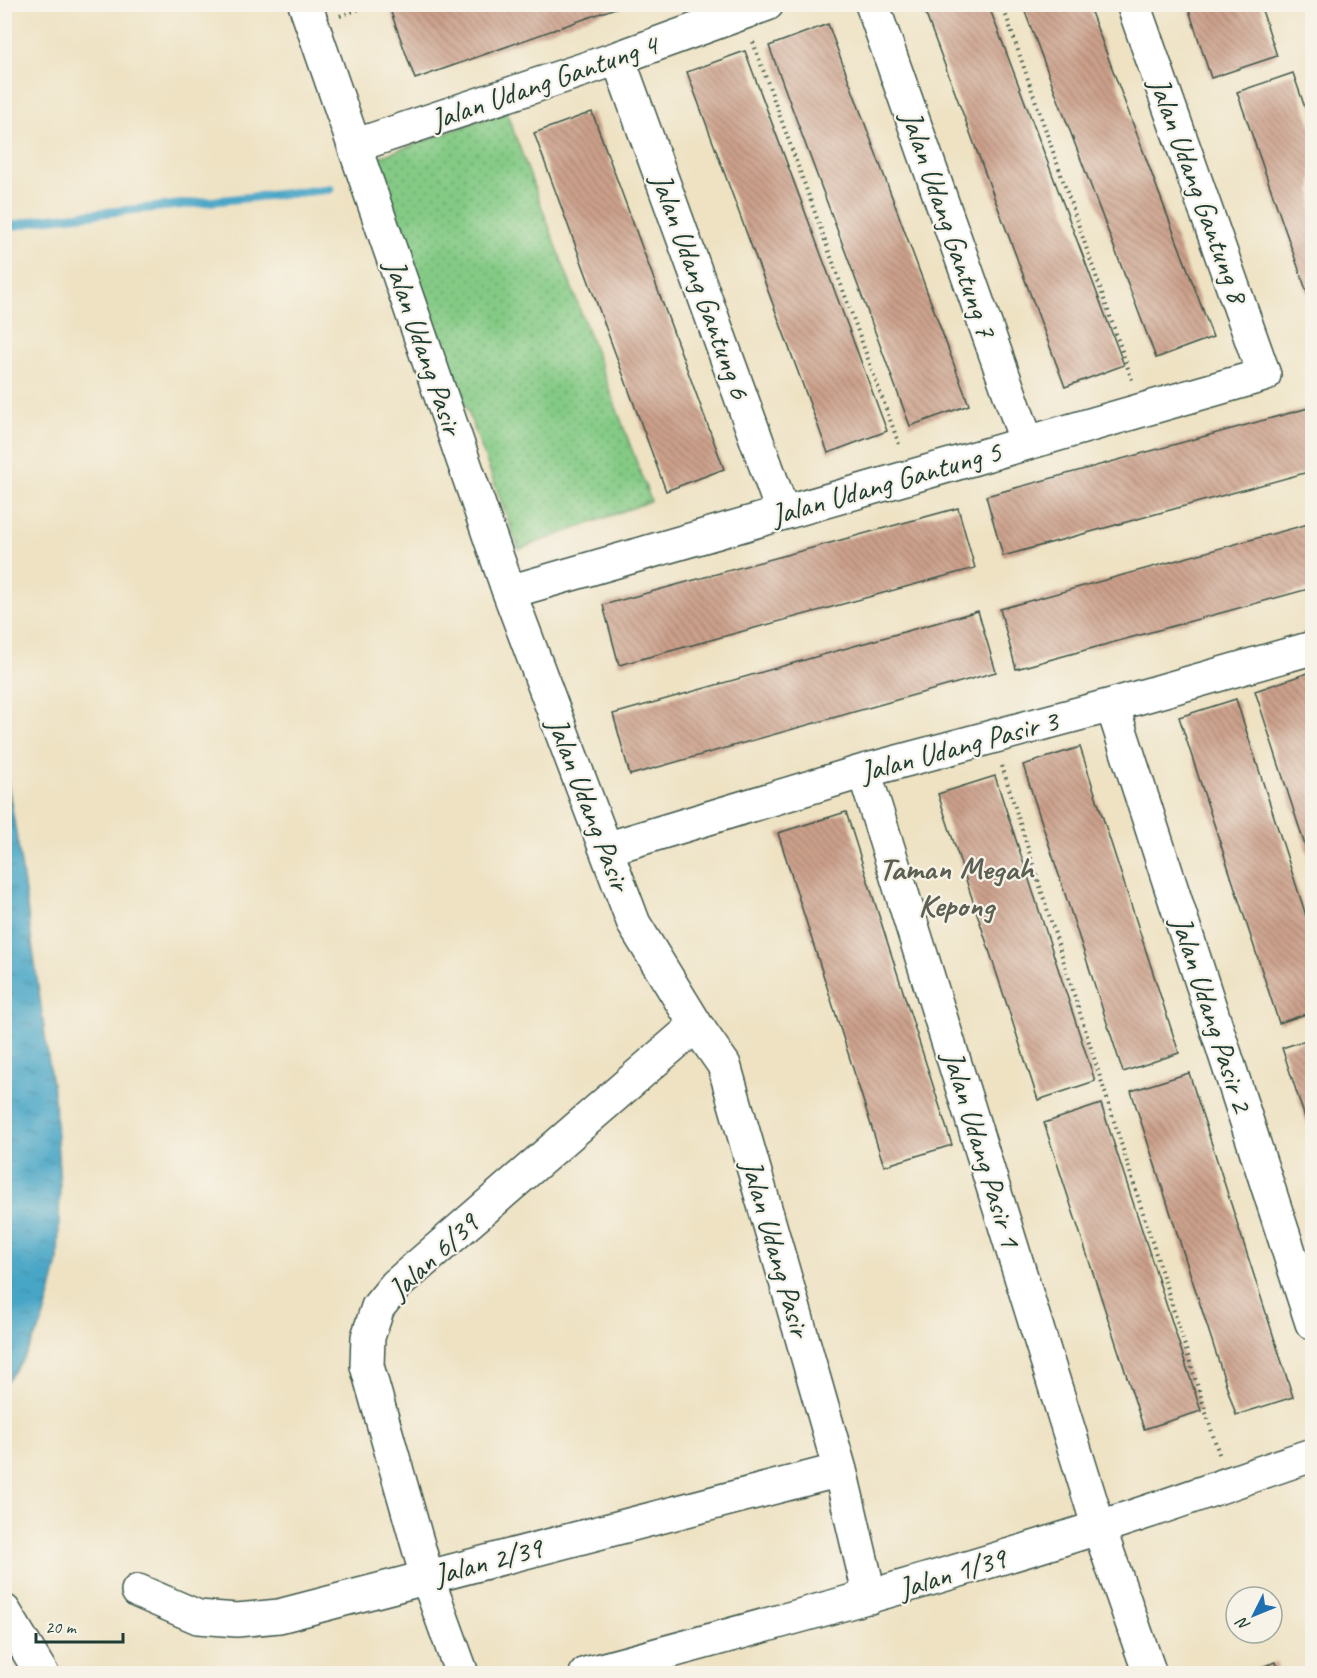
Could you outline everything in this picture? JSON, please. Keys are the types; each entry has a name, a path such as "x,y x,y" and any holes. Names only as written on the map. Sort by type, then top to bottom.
{"street":[{"name":"Jalan Udang Pasir","path":"305,4 509,592 634,924 696,1025 724,1065 840,1470 870,1597"},
{"name":"Jalan Udang Gantung 7","path":"872,4 1027,443"},
{"name":"Jalan Udang Gantung 8","path":"1133,4 1264,375"},
{"name":"Jalan Udang Gantung 4","path":"354,146 618,58 755,9"},
{"name":"Jalan Udang Gantung 6","path":"618,58 783,513"},
{"name":"Jalan Udang Gantung 5","path":"509,592 1264,375"},
{"name":"Jalan Udang Pasir 3","path":"606,849 864,771 1112,705 1312,648"},
{"name":"Jalan Udang Pasir 2","path":"1112,705 1312,1323"},
{"name":"Jalan Udang Pasir 1","path":"864,771 1099,1528 1150,1674"},
{"name":"Jalan 6/39","path":"462,1674 427,1576 367,1366 368,1337 378,1307 396,1285 696,1025"},
{"name":"Jalan 1/39","path":"586,1674 870,1597 1099,1528 1312,1455"},
{"name":"Jalan 2/39","path":"138,1591 198,1617 237,1620 279,1616 840,1470"},
{"path":"4,1611 42,1674"}],"path":[{"path":"1002,4 1143,410"},
{"path":"755,9 911,476"},
{"path":"993,736 1212,1432"}],"green space":[{"path":"506,111 651,501 519,549 374,159"}],"water":[{"path":"4,760 55,1106 60,1185 58,1262 50,1295 41,1326 22,1361 5,1384"}],"building":[{"path":"388,4 624,4 624,5 415,79"},
{"path":"922,4 988,4 1124,365 1065,387"},
{"path":"1022,4 1088,4 1213,337 1156,358"},
{"path":"1187,4 1260,4 1277,56 1211,78"},
{"path":"828,24 969,405 910,426 769,46"},
{"path":"745,51 887,431 828,453 687,72"},
{"path":"1293,73 1312,128 1312,307 1237,92"},
{"path":"592,112 724,469 666,491 534,133"},
{"path":"1312,407 1312,471 1003,556 986,496"},
{"path":"958,508 975,568 619,665 603,605"},
{"path":"1312,523 1312,588 1016,669 1000,609"},
{"path":"978,611 996,672 630,775 613,714"},
{"path":"1311,672 1312,676 1312,867 1255,691"},
{"path":"1236,699 1312,934 1312,1012 1279,1023 1179,717"},
{"path":"1080,747 1179,1053 1123,1072 1023,765"},
{"path":"995,776 1095,1081 1038,1100 938,794"},
{"path":"846,812 952,1145 884,1166 778,833"},
{"path":"1312,1038 1312,1139 1282,1048"},
{"path":"1189,1073 1293,1397 1236,1415 1131,1091"},
{"path":"1101,1104 1201,1411 1144,1429 1044,1123"},
{"path":"1276,1662 1280,1674 1244,1673"}],"waterway":[{"path":"4,228 44,219 330,189"}],"district":[{"name":"Taman Megah Kepong","path":"956,886"}]}
